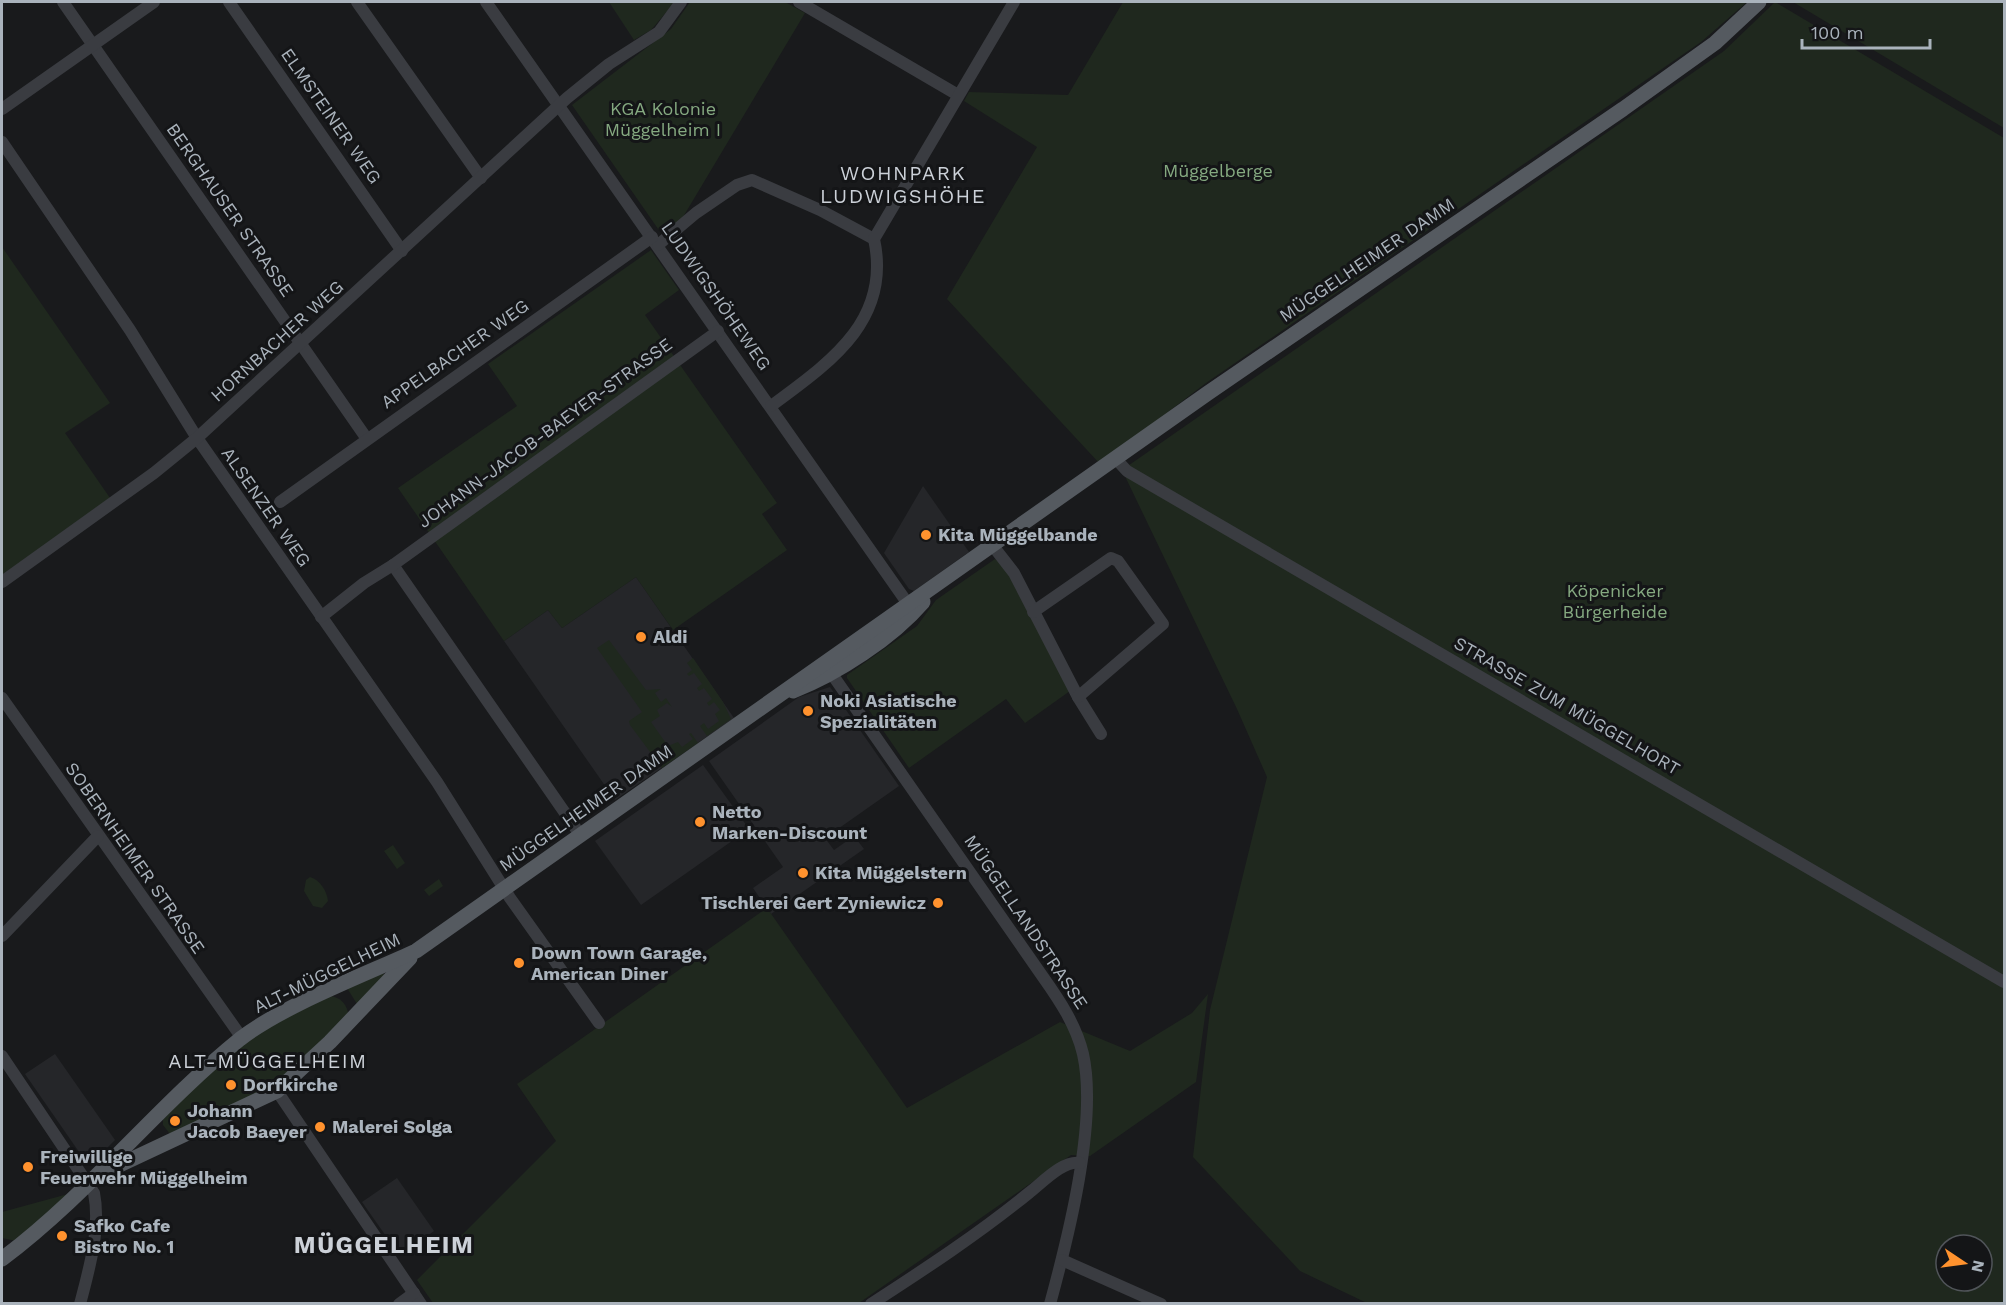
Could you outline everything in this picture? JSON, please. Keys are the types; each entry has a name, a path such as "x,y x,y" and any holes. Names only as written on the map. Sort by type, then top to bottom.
{"main road":[{"name":"MÜGGELHEIMER DAMM","path":"416,951 779,697 828,668 911,608 935,586 1115,458 1623,109 1715,43 1759,2"},
{"name":"ALT-MÜGGELHEIM","path":"95,1179 200,1075 242,1038 306,1002 416,951"},
{"name":"ALT-MÜGGELHEIM","path":"95,1179 277,1091 330,1042 416,951"},
{"path":"2,1259 95,1179"}],"street":[{"name":"BERGHAUSER STRASSE","path":"63,2 367,439"},
{"path":"2,109 154,2"},
{"name":"ELMSTEINER WEG","path":"229,2 402,251"},
{"path":"357,2 481,178"},
{"name":"LUDWIGSHÖHEWEG","path":"486,2 911,608"},
{"name":"HORNBACHER WEG","path":"2,582 154,473 197,438 598,72 658,32 681,2"},
{"path":"799,2 958,95"},
{"path":"771,406 827,365 856,331 866,314 876,283 878,270 874,239 1014,2"},
{"name":"ALSENZER WEG","path":"2,142 130,330 197,438 437,782 505,889 599,1023"},
{"name":"APPELBACHER WEG","path":"280,502 367,439 737,185 752,180 820,210 874,239"},
{"name":"JOHANN-JACOB-BAEYER-STRASSE","path":"321,617 364,583 393,565 718,331"},
{"name":"STRASSE ZUM MÜGGELHORT","path":"1115,458 1134,476 2004,982"},
{"path":"993,546 1014,573 1032,612 1078,697 1101,734"},
{"path":"1032,612 1111,558 1118,561 1162,624 1078,697"},
{"path":"393,565 581,836"},
{"name":"MÜGGELLANDSTRASSE","path":"828,668 1066,1011 1083,1052 1087,1097 1080,1163 1062,1260 1050,1304"},
{"name":"SOBERNHEIMER STRASSE","path":"2,698 242,1038"},
{"path":"2,936 98,836"},
{"path":"2,1056 95,1179 96,1214 82,1303"},
{"path":"277,1091 418,1298 399,1304"},
{"path":"871,1304 988,1224 1059,1170 1073,1162 1080,1163"},
{"path":"1062,1260 1161,1304"}],"shaded area":[{"name":"Kita Müggelbande","path":"923,486 969,552 914,591 909,589 884,553"},
{"path":"636,577 734,718 615,800 504,641 548,610 562,628"},
{"path":"830,687 899,786 825,838 834,850 854,836 864,849 771,914 753,888 783,867 709,761 799,697"},
{"path":"703,765 749,829 641,905 595,841"},
{"path":"55,1054 115,1140 91,1164 86,1162 25,1074"},
{"path":"397,1178 434,1231 400,1256 362,1202"}],"green space":[{"path":"609,2 675,2 651,30 634,40"},
{"name":"KGA Kolonie Müggelheim I","path":"690,2 785,2 805,13 683,217 663,236 572,105 671,29"},
{"name":"Müggelberge","path":"1123,2 1747,2 1701,42 1206,383 1100,464 947,299 1037,147 964,101 969,92 1068,95"},
{"name":"Köpenicker Bürgerheide","path":"1775,2 2004,138 2004,1303 1369,1304 1300,1271 1193,1157 1210,1010 1267,777 1237,709 1122,470 1724,51"},
{"path":"1793,2 2004,2 2004,128"},
{"path":"2,247 110,403 65,433 110,498 2,575"},
{"path":"651,250 679,290 645,315 777,503 762,514 787,550 673,630 636,577 562,628 548,610 504,641 398,488 517,406 488,364"},
{"path":"995,559 1005,567 1070,691 1025,723 1006,699 909,768 847,675 917,626 936,600"},
{"path":"609,640 646,690 661,689 655,693 661,702 666,698 672,707 667,703 657,710 660,716 651,722 668,746 678,742 682,747 693,739 689,734 691,733 698,743 662,768 630,725 629,721 642,712 597,648"},
{"path":"693,658 723,702 731,719 707,736 700,726 704,723 708,729 719,721 715,714 720,710 714,702 709,706 707,703 712,699 704,688 699,691 697,688 702,684 694,673 689,676 687,674 692,670 687,663"},
{"path":"393,845 405,863 397,869 384,851"},
{"path":"310,877 320,883 326,893 328,901 322,908 313,906 304,891 306,880"},
{"path":"439,879 443,886 429,896 424,890"},
{"path":"767,908 907,1108 1060,1022 1130,1051 1192,1013 1208,994 1196,1082 1090,1156 1071,1155 859,1303 433,1303 417,1280 556,1141 517,1084"},
{"path":"382,973 385,975 357,1004 347,988"},
{"path":"331,996 344,1003 348,1012 345,1019 270,1088 170,1134 163,1125 163,1119 193,1086 261,1030"},
{"path":"68,1194 16,1241 2,1238 2,1212"}],"place":[{"name":"Kita Müggelbande","path":"926,535"},
{"name":"Aldi","path":"641,637"},
{"name":"Noki Asiatische Spezialitäten","path":"808,711"},
{"name":"Netto Marken-Discount","path":"700,822"},
{"name":"Kita Müggelstern","path":"803,873"},
{"name":"Tischlerei Gert Zyniewicz","path":"938,903"},
{"name":"Down Town Garage, American Diner","path":"519,963"},
{"name":"Dorfkirche","path":"231,1085"},
{"name":"Johann Jacob Baeyer","path":"175,1121"},
{"name":"Malerei Solga","path":"320,1127"},
{"name":"Freiwillige Feuerwehr Müggelheim","path":"28,1167"},
{"name":"Safko Cafe Bistro No. 1","path":"62,1236"}],"district":[{"name":"WOHNPARK LUDWIGSHÖHE","path":"903,184"},
{"name":"ALT-MÜGGELHEIM","path":"268,1061"},
{"name":"MÜGGELHEIM","path":"384,1245"}]}
